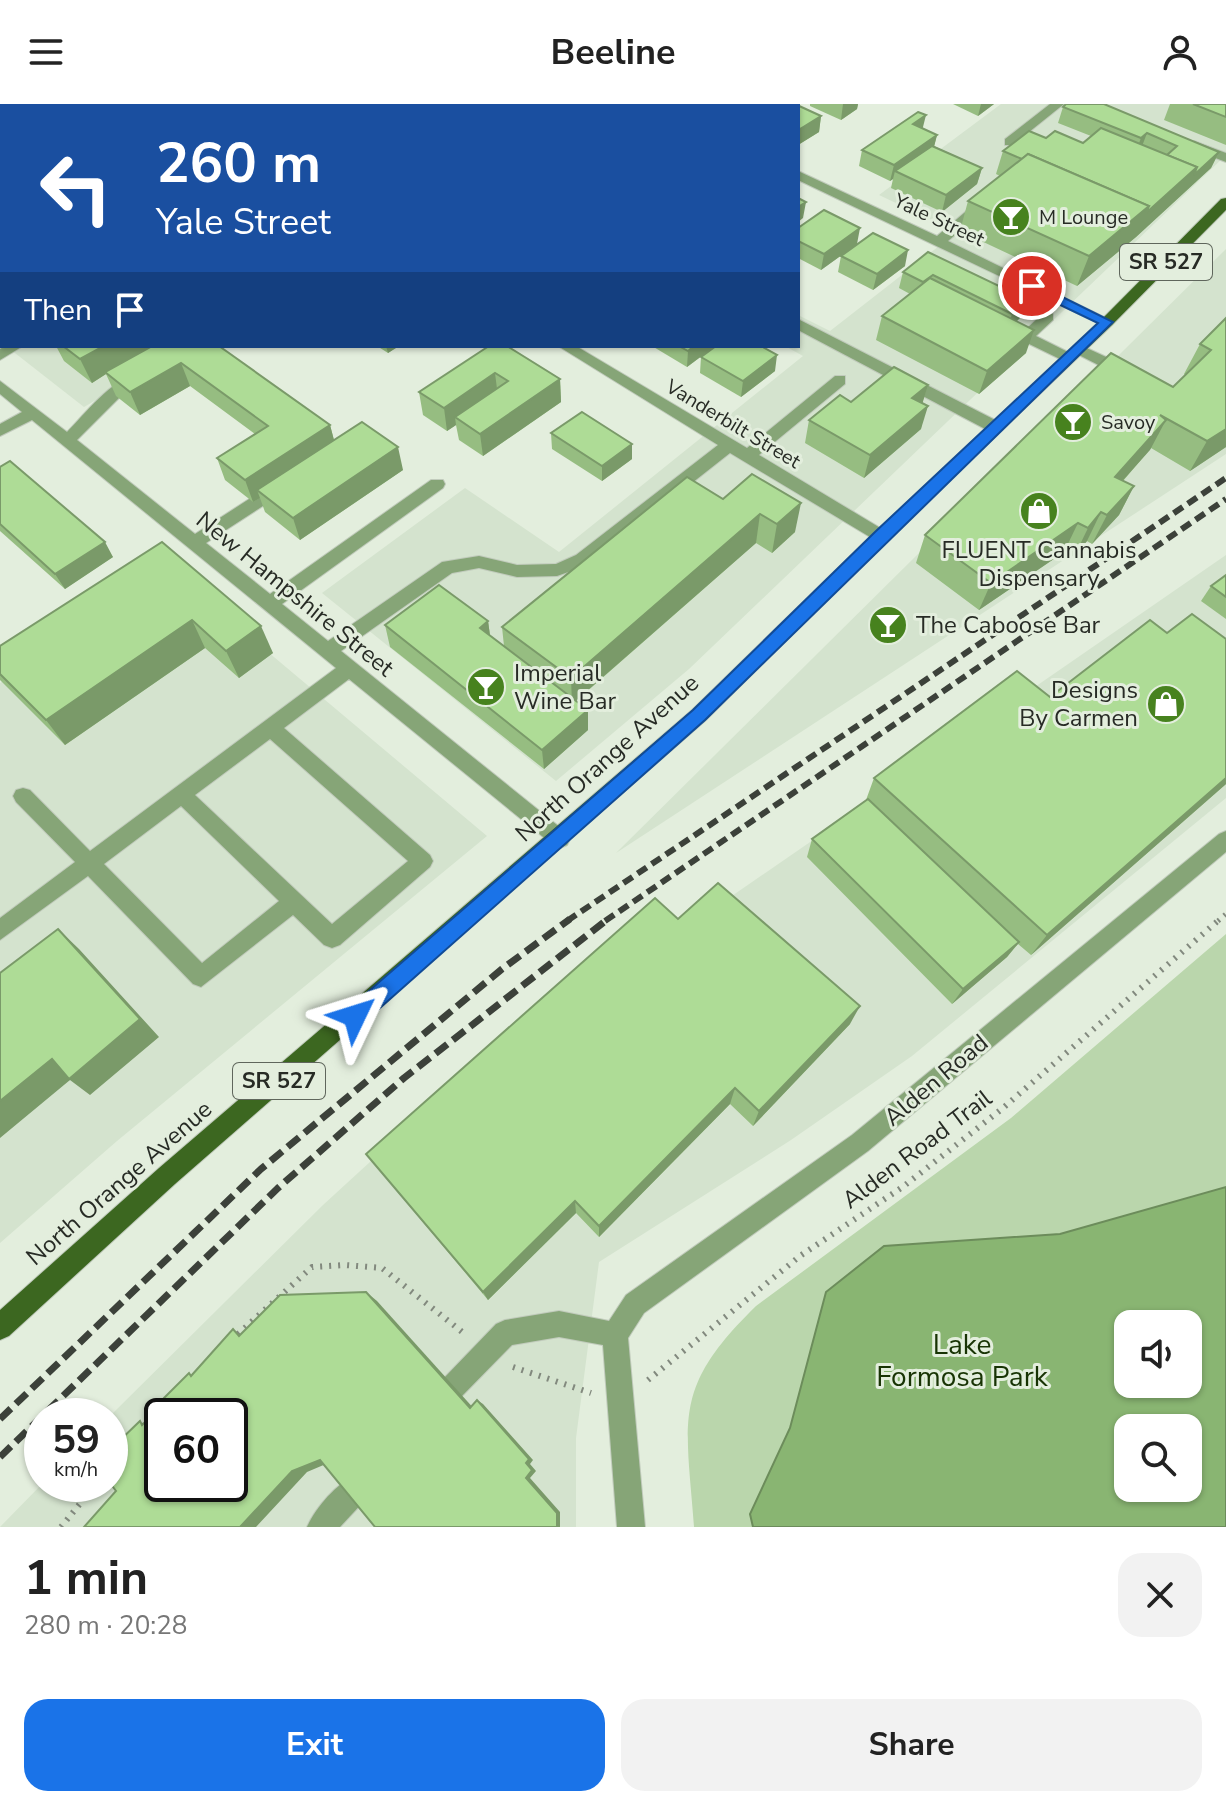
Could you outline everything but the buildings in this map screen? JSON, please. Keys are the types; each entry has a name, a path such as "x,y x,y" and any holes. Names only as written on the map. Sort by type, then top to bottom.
{"main road":[{"name":"North Orange Avenue","path":"0,1327 167,1176 560,839 699,715 881,536 1107,322 1226,202"}],"street":[{"path":"1009,142 1058,104"},
{"path":"1185,141 1226,158"},
{"name":"Yale Street","path":"800,176 938,242 971,263 1032,286 1107,322"},
{"path":"938,242 976,210"},
{"path":"1015,302 1032,286"},
{"path":"986,288 1048,317 1026,337"},
{"path":"800,325 995,427"},
{"path":"990,327 1003,334 1026,337 1073,353 1142,380"},
{"name":"Vanderbilt Street","path":"568,348 881,536"},
{"path":"67,441 117,391 144,376"},
{"path":"748,456 840,380"},
{"name":"New Hampshire Street","path":"0,386 560,839"},
{"path":"0,431 32,413"},
{"path":"327,651 448,567 479,562 517,571 557,570 582,560 729,445"},
{"path":"194,543 298,475"},
{"path":"269,604 437,484"},
{"path":"0,930 349,669"},
{"path":"182,795 332,938 423,861 270,728"},
{"path":"23,796 201,977 294,902"},
{"name":"Alden Road","path":"615,1335 635,1304 860,1143 1226,840"},
{"path":"453,1387 505,1333 559,1324 615,1335 631,1527"},
{"path":"321,1527 356,1489"}],"path":[{"name":"Alden Road Trail","path":"620,1402 800,1256 904,1186 1003,1108 1226,914"},
{"path":"228,1343 312,1267 345,1265 382,1268 499,1363 620,1402"},
{"path":"139,1430 170,1396"},
{"path":"61,1527 81,1502"}],"shaded area":[{"path":"1001,104 1226,104 1226,155 689,669 556,781 322,593 465,488 559,552 803,356 789,348 800,348 800,316 830,331 957,232 879,195"},
{"path":"1226,249 1226,454 616,853"},
{"path":"9,348 186,348 84,407"},
{"path":"1226,555 1226,798 912,1056 791,1140 599,1262 576,1438 576,1527 0,1527 24,1502 128,1502 128,1398 323,1205 442,1096"},
{"path":"168,568 487,836 117,1141 0,1243 0,683"},
{"path":"1226,1187 1226,1527 753,1527 750,1514 790,1428 826,1292 884,1246 1060,1234"}],"green space":[{"name":"Lake Formosa Park","path":"1226,934 1226,1390 1164,1414 1114,1414 1114,1449 1061,1527 694,1527 688,1458 690,1406 697,1383 710,1360 756,1306 1011,1118"}],"railway":[{"path":"567,921 1226,478"},
{"path":"605,921 1226,499"},
{"path":"0,1419 261,1169 502,969 570,919"},
{"path":"0,1457 278,1188 404,1078 608,919"}],"place":[{"name":"M Lounge","path":"1011,217"},
{"name":"Savoy","path":"1073,422"},
{"name":"FLUENT Cannabis Dispensary","path":"1039,511"},
{"name":"The Caboose Bar","path":"888,625"},
{"name":"Imperial Wine Bar","path":"486,687"},
{"name":"Designs By Carmen","path":"1166,704"}],"route":[{"path":"355,1016 699,715 881,536 1107,322 1032,286"}]}
